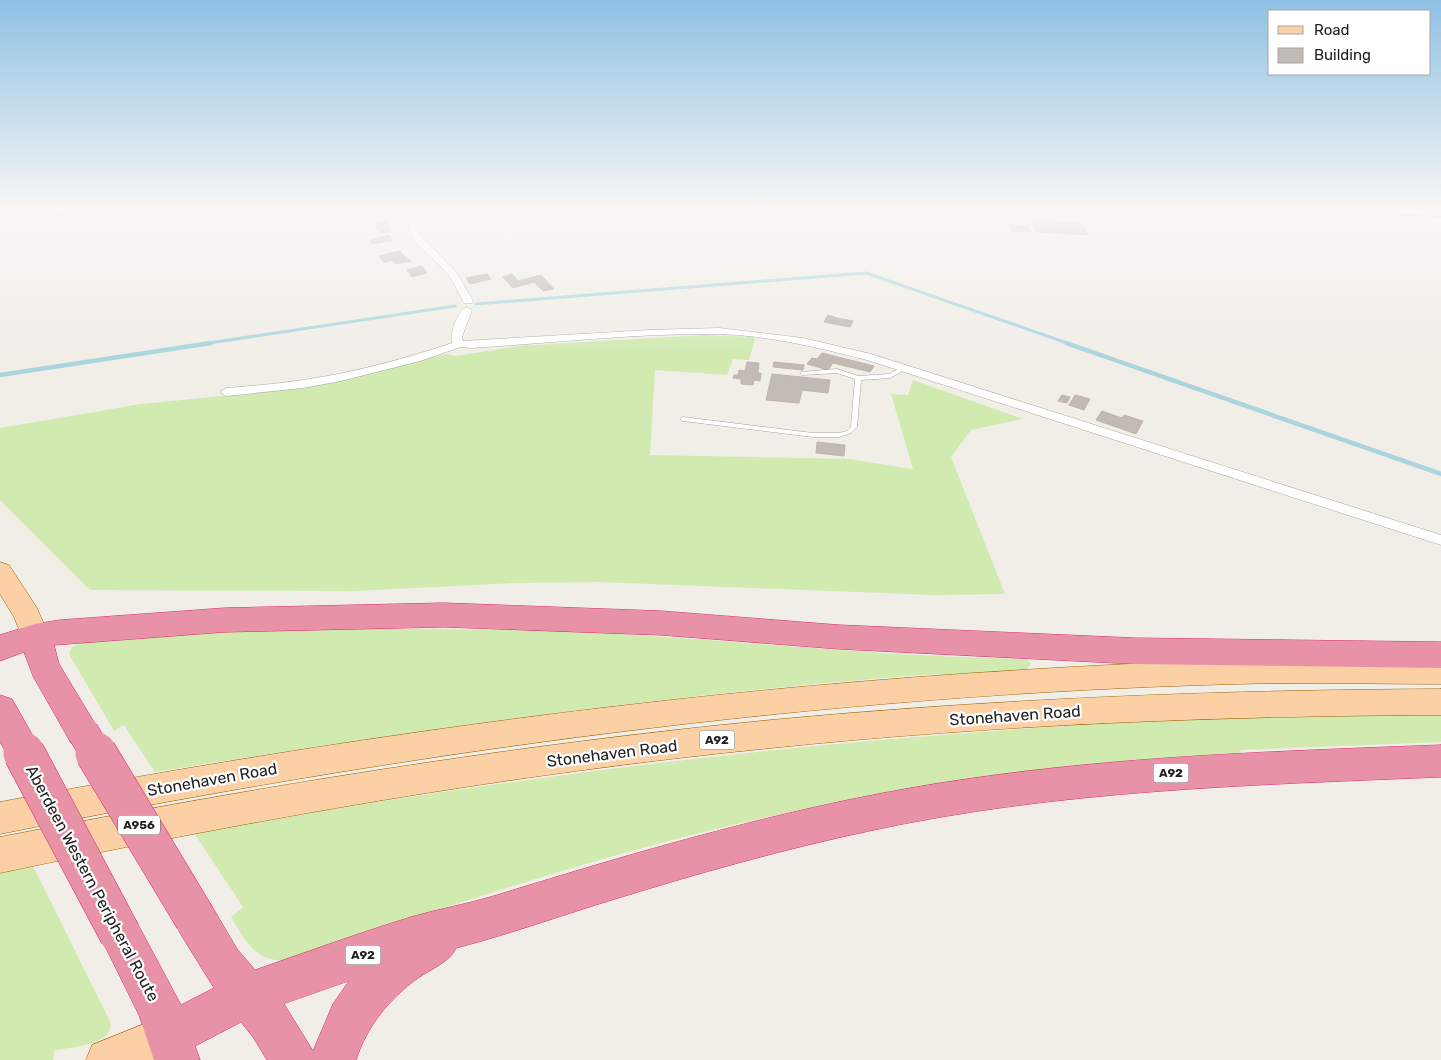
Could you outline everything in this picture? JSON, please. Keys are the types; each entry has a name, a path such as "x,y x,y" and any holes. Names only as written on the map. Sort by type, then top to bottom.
{"highway":[{"path":"0,648 36,636 60,632 224,620 444,616 568,618 839,637 1135,651 1441,655"},
{"name":"A956","path":"36,636 44,667 194,918 222,964 272,1026 293,1060"},
{"path":"1033,645 1174,641 1441,644"},
{"name":"Aberdeen Western Peripheral Route","path":"0,708 159,1007 173,1047"},
{"name":"A92","path":"173,1047 247,995 412,938 480,920 709,852 827,822 904,806 1032,787 1135,776 1302,766 1441,761"},
{"name":"A92","path":"333,1060 341,1036 354,1010 377,982 428,947 480,920"}],"main road":[{"name":"A956","path":"0,572 27,615 36,636"},
{"name":"Stonehaven Road","path":"0,818 220,777 403,747 656,713 764,702 916,689 1202,673 1441,672"},
{"name":"Stonehaven Road","path":"0,855 204,815 365,788 618,751 758,735 886,723 1093,710 1270,704 1441,702"},
{"name":"A92","path":"107,1060 126,1054 173,1047"}],"street":[{"path":"437,258 452,275 467,305 456,337 457,342 460,344"},
{"path":"226,392 303,384 341,377 416,359 460,344 470,345 649,332 719,331 804,342 871,357 1441,540"}],"lane":[{"path":"803,373 838,371 858,378 890,376 904,368"},
{"path":"683,419 813,435 839,435 849,432 854,427 858,378"}],"green space":[{"path":"705,335 754,337 749,360 733,359 727,375 655,370 650,455 849,459 913,469 891,394 908,395 913,380 1023,419 971,430 951,457 1005,594 933,595 600,582 513,583 354,591 90,590 0,500 0,428 141,404 254,393 447,354 456,356 519,346"},
{"path":"343,627 359,629 511,630 602,633 867,652 1026,659 1031,663 1025,671 941,677 937,674 896,677 617,705 340,743 155,772 124,725 114,731 69,654 72,647 81,642 159,634"},
{"path":"1441,714 1441,742 1240,750 1242,754 911,790 731,825 656,844 509,887 291,960 269,959 254,950 248,943 231,917 243,907 194,833 407,797 514,782 728,755 836,744 1148,721"},
{"path":"32,864 109,1019 110,1028 101,1039 92,1043 55,1050 53,1060 0,1060 0,871"}],"building":[{"path":"381,258 399,258 384,262"},
{"path":"408,258 412,261 396,264 392,260"},
{"path":"422,266 427,273 412,277 407,270"},
{"path":"487,274 491,279 470,284 466,278"},
{"path":"512,274 518,281 541,275 554,289 543,291 534,282 513,288 503,277"},
{"path":"828,315 853,321 850,327 824,322"},
{"path":"822,353 874,366 870,372 833,363 828,370 807,364 812,358 817,359"},
{"path":"747,362 759,363 758,373 761,373 760,381 754,380 753,385 741,384 741,379 733,378 734,375 738,375 739,370 745,371"},
{"path":"774,362 804,365 803,370 773,367"},
{"path":"772,374 830,380 828,393 802,390 799,403 766,400"},
{"path":"1062,395 1070,397 1067,403 1058,401"},
{"path":"1075,395 1090,399 1084,410 1069,405"},
{"path":"1102,411 1122,418 1124,415 1143,421 1136,434 1096,420"},
{"path":"817,442 845,445 844,456 816,453"}],"waterway":[{"path":"476,304 866,273 1070,344"},
{"path":"202,344 455,306"},
{"path":"0,375 211,343"},
{"path":"1066,343 1441,474"}]}
